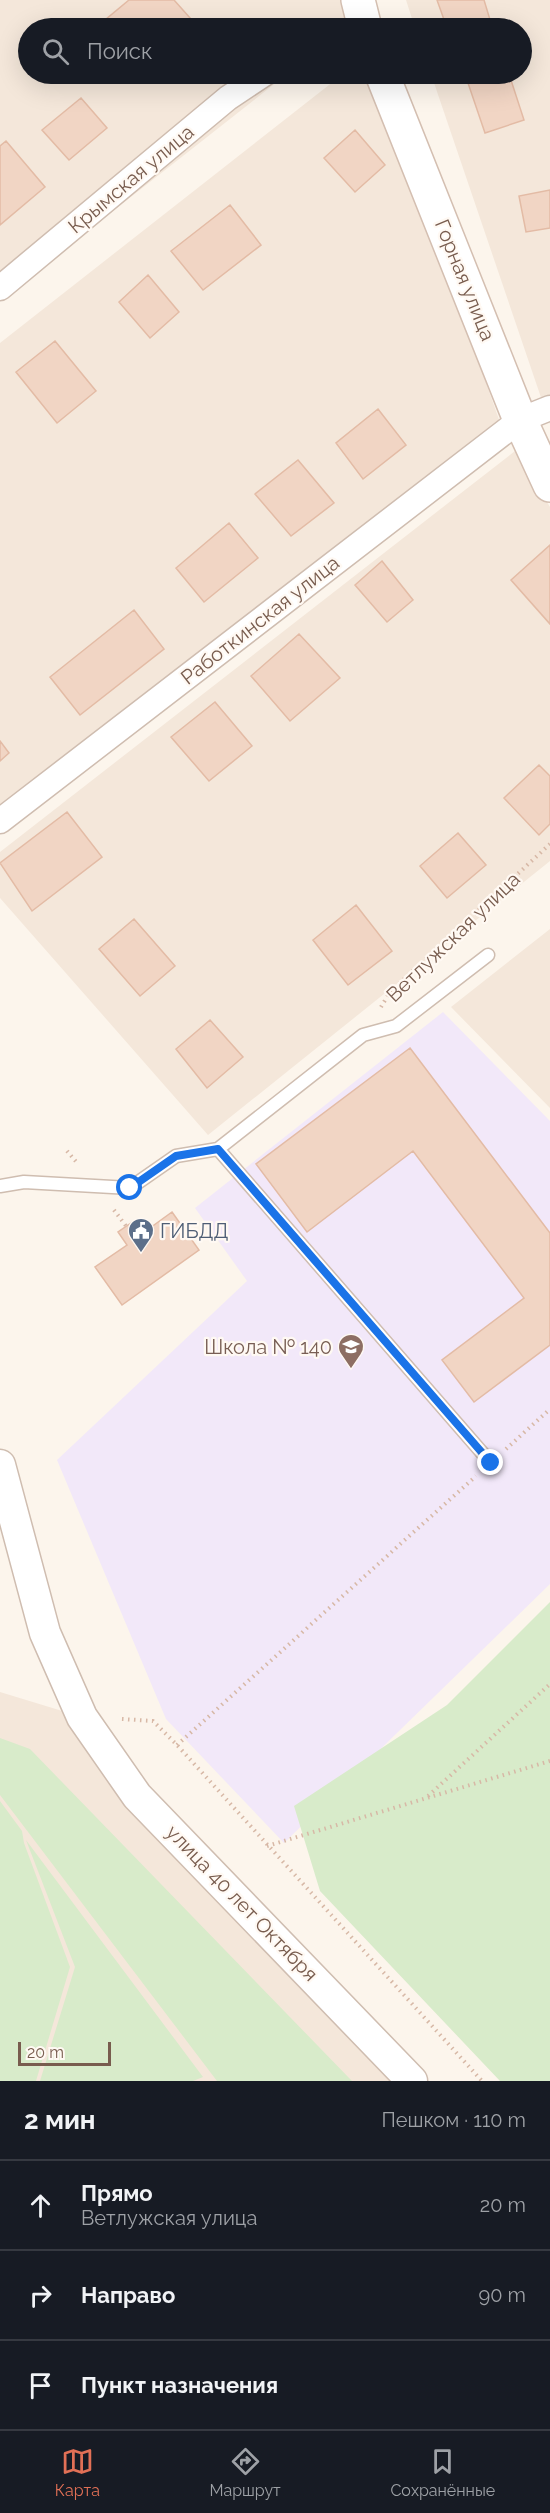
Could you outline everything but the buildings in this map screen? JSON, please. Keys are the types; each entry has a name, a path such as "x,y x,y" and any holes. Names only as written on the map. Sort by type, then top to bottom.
{"main road":[{"path":"358,0 362,18"},
{"name":"Горная улица","path":"386,84 520,420 550,485"}],"street":[{"name":"Крымская улица","path":"0,288 228,98 249,84"},
{"name":"Работкинская улица","path":"0,821 520,420 550,408"},
{"name":"улица 40 лет Октября","path":"2,1480 45,1634 82,1717 137,1796 412,2081"}],"lane":[{"name":"Ветлужская улица","path":"0,1186 24,1182 130,1188 176,1156 218,1149 363,1035 396,1026 488,955"},
{"path":"218,1149 491,1463"}],"path":[{"name":"Ветлужская улица","path":"363,1035 390,992 550,844"},
{"path":"177,1745 550,1410"},
{"path":"425,1798 550,1684"},
{"path":"82,1717 153,1720 482,2081"},
{"path":"267,1846 550,1761"}],"shaded area":[{"path":"0,0 354,0 356,18 18,18 18,84 274,84 0,300"},
{"path":"406,0 550,0 550,424 434,84 532,84 532,18 412,18"},
{"path":"330,84 381,84 503,431 0,811 0,343"},
{"path":"515,451 550,507 550,861 208,1135 0,898 0,852"},
{"path":"550,929 550,1108 451,1007"},
{"name":"Школа № 140","path":"443,1012 550,1121 550,1584 284,1843 166,1719 57,1460 247,1281 195,1208"},
{"path":"0,1692 82,1717 412,2081 0,2081"}],"green space":[{"path":"550,1602 550,2081 500,2081 320,1891 294,1806 447,1705"},
{"path":"0,1738 30,1749 352,2081 217,2081 0,1795"},
{"path":"0,1801 22,1831 24,1843 70,1967 36,2081 0,2081"},
{"path":"26,1840 203,2077 193,2081 40,2081 75,1967"}],"place":[{"name":"ГИБДД","path":"141,1254"},
{"name":"Школа № 140","path":"351,1370"}],"route":[{"path":"130,1188 176,1156 218,1149 491,1463"}]}
